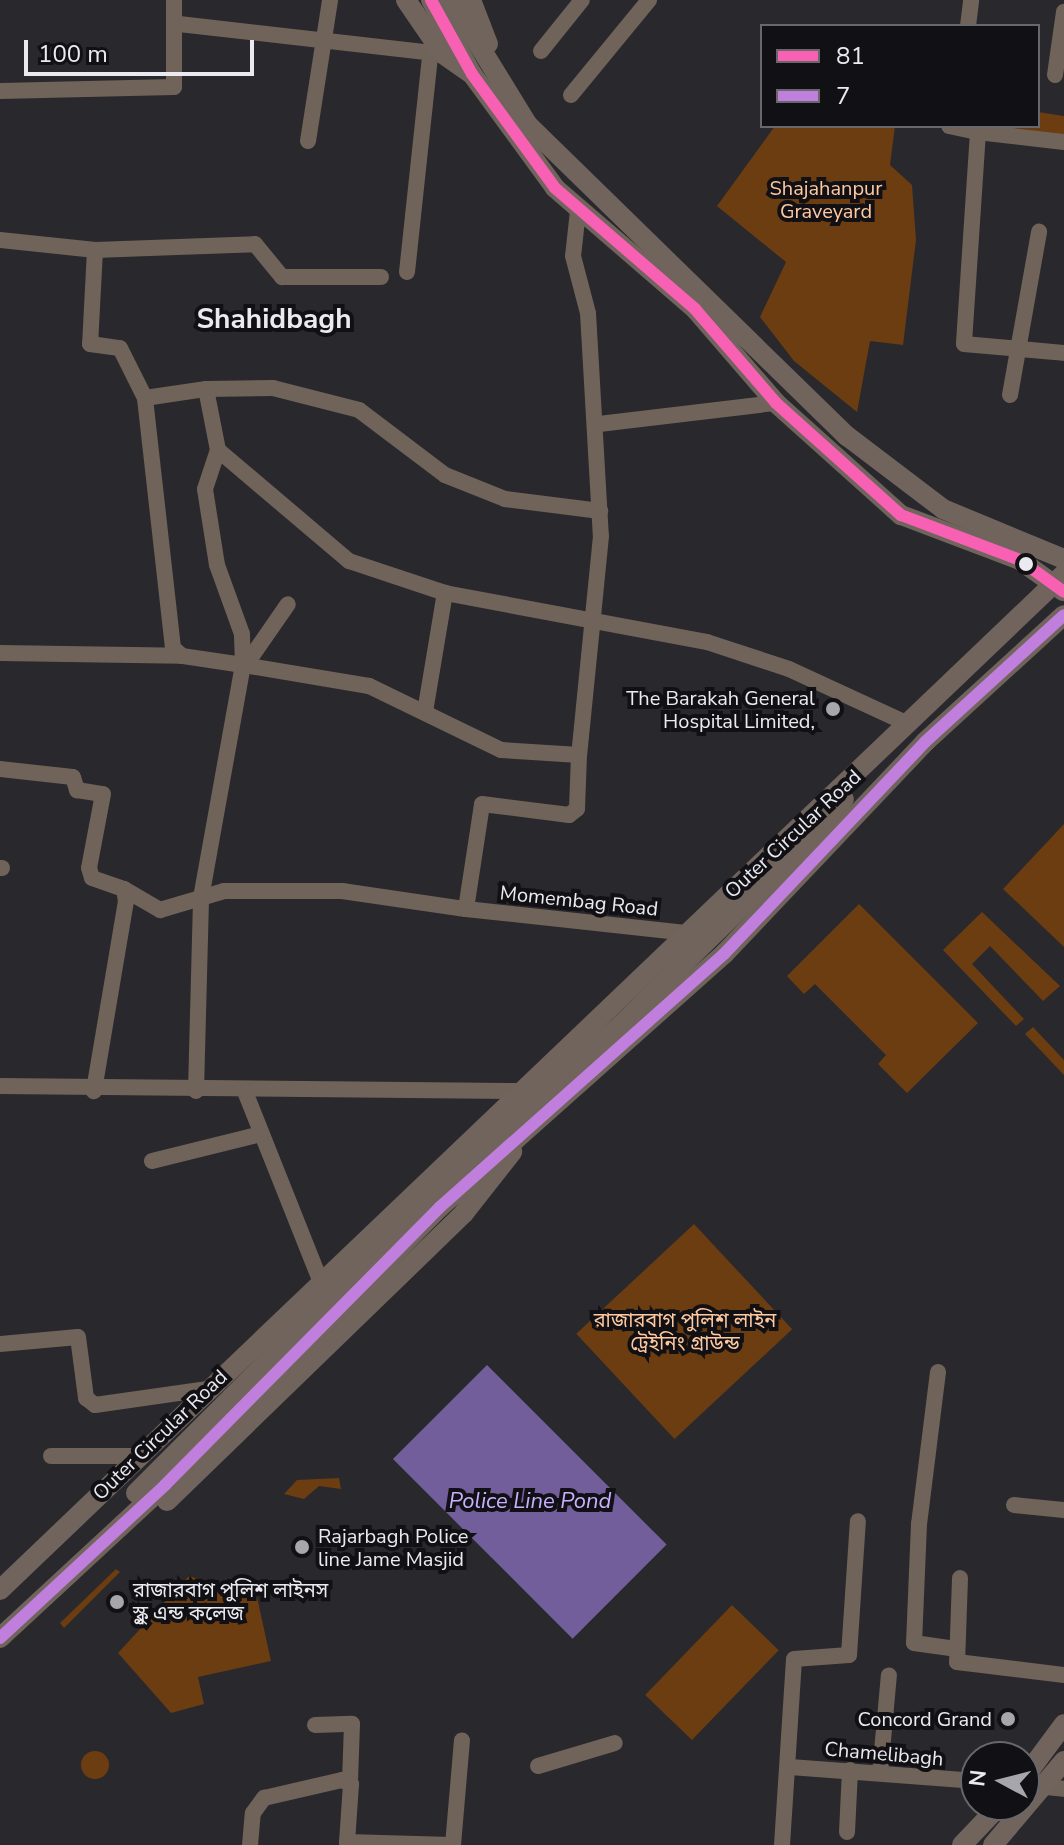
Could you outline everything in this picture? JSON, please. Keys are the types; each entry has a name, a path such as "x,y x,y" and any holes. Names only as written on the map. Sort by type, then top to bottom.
{"main road":[{"path":"406,0 437,55 472,74 578,211 695,309 776,403 901,515 1020,560 1061,583"},
{"path":"431,0 462,16"},
{"path":"451,0 492,60 528,125 847,436 943,509 1064,559"},
{"path":"462,16 472,74"},
{"name":"Outer Circular Road","path":"0,1590 320,1280 853,777 906,723 1061,583"},
{"name":"Outer Circular Road","path":"525,1132 724,954 925,742 1064,615"},
{"path":"0,1623 494,1133 621,1025 808,842 853,777"},
{"path":"520,1091 543,1116"},
{"path":"0,1638 165,1485 493,1157 525,1132"},
{"path":"0,1652 231,1443 431,1246 479,1197 525,1132"},
{"name":"Outer Circular Road","path":"0,1602 165,1444 190,1405"},
{"path":"1040,1756 1064,1724"},
{"path":"993,1845 1055,1788 1064,1761"},
{"path":"962,1845 985,1821"}],"street":[{"path":"0,91 174,87 179,24 174,0"},
{"path":"308,141 330,0"},
{"path":"541,51 582,0"},
{"path":"571,95 649,0"},
{"path":"968,24 971,0"},
{"path":"1055,75 1064,12"},
{"path":"179,24 325,44 437,55 407,272"},
{"path":"959,128 978,132 1002,130 1064,142"},
{"path":"978,132 964,344 1064,353"},
{"path":"466,909 479,807 576,813 579,755 595,616 600,511 599,424 586,295 573,256 578,211"},
{"path":"1010,395 1022,350 1039,232"},
{"path":"0,240 95,250 255,244 282,277 381,277"},
{"path":"95,250 90,344 120,348 145,398 173,648 182,656"},
{"path":"145,398 206,389 273,388 359,410 445,475 505,499 600,511"},
{"path":"196,1091 201,898 244,666 239,619 217,565 205,489 218,450 206,389"},
{"path":"599,424 776,403"},
{"path":"218,450 337,555 445,593 595,616 789,669 906,723"},
{"path":"425,712 445,593"},
{"path":"244,666 288,604"},
{"path":"0,653 182,656 369,686 501,750 579,755"},
{"name":"Momembag Road","path":"0,769 73,777 77,790 103,794 89,868 92,878 124,889 160,910 224,891 342,891 466,909 688,933"},
{"path":"94,1091 124,889"},
{"path":"0,1086 94,1091 520,1091"},
{"path":"244,1089 320,1280"},
{"path":"152,1161 261,1134"},
{"path":"0,1344 78,1337 89,1403 208,1389"},
{"path":"938,1372 919,1524 914,1643 956,1649"},
{"path":"51,1456 137,1456"},
{"path":"1014,1505 1064,1510"},
{"path":"782,1845 796,1654 843,1658 851,1648 858,1521"},
{"path":"960,1578 956,1649 960,1664 1064,1675"},
{"path":"880,1773 889,1675"},
{"path":"315,1725 352,1724 347,1842 452,1845 462,1740"},
{"path":"538,1766 615,1743"},
{"name":"Chamelibagh","path":"790,1767 960,1780"},
{"path":"847,1832 850,1770"},
{"path":"250,1845 253,1813 264,1798 350,1782"}],"green space":[{"path":"1040,112 1064,116 1064,136 1012,128 1040,128"},
{"name":"Shajahanpur Graveyard","path":"774,128 895,128 890,165 912,185 916,240 903,345 870,341 857,412 794,361 760,317 786,262 717,206"},
{"path":"1064,824 1064,947 1003,889"},
{"path":"859,904 978,1023 907,1093 878,1064 886,1055 815,984 804,994 787,976"},
{"path":"982,912 1060,986 1043,1001 990,946 972,964 1024,1019 1016,1026 943,950"},
{"path":"1033,1027 1064,1060 1064,1075 1025,1034"},
{"name":"রাজারবাগ পুলিশ লাইন ট্রেইনিং গ্রাউন্ড","path":"694,1224 792,1329 674,1439 576,1334"},
{"path":"339,1478 341,1489 319,1486 304,1499 284,1494 297,1480"},
{"path":"116,1569 120,1572 64,1628 60,1623"},
{"path":"189,1576 257,1597 271,1661 198,1677 204,1704 171,1713 118,1653"},
{"path":"732,1605 779,1650 692,1740 645,1695"},
{"path":"95,1751 105,1755 109,1765 105,1775 95,1779 85,1775 81,1765 85,1755"}],"water":[{"name":"Police Line Pond","path":"487,1365 667,1545 573,1639 393,1459"}],"transit line":[{"name":"81","path":"431,0 472,74 555,188 695,309 776,403 901,515 1020,560 1064,592"},
{"name":"7","path":"0,1638 165,1485 440,1207 724,954 925,742 1064,615"}],"place":[{"name":"The Barakah General Hospital Limited,","path":"833,709"},
{"name":"Rajarbagh Police line Jame Masjid","path":"302,1547"},
{"name":"রাজারবাগ পুলিশ লাইনস স্কুল এন্ড কলেজ","path":"117,1602"},
{"name":"Concord Grand","path":"1008,1719"}],"district":[{"name":"Shahidbagh","path":"274,319"}]}
